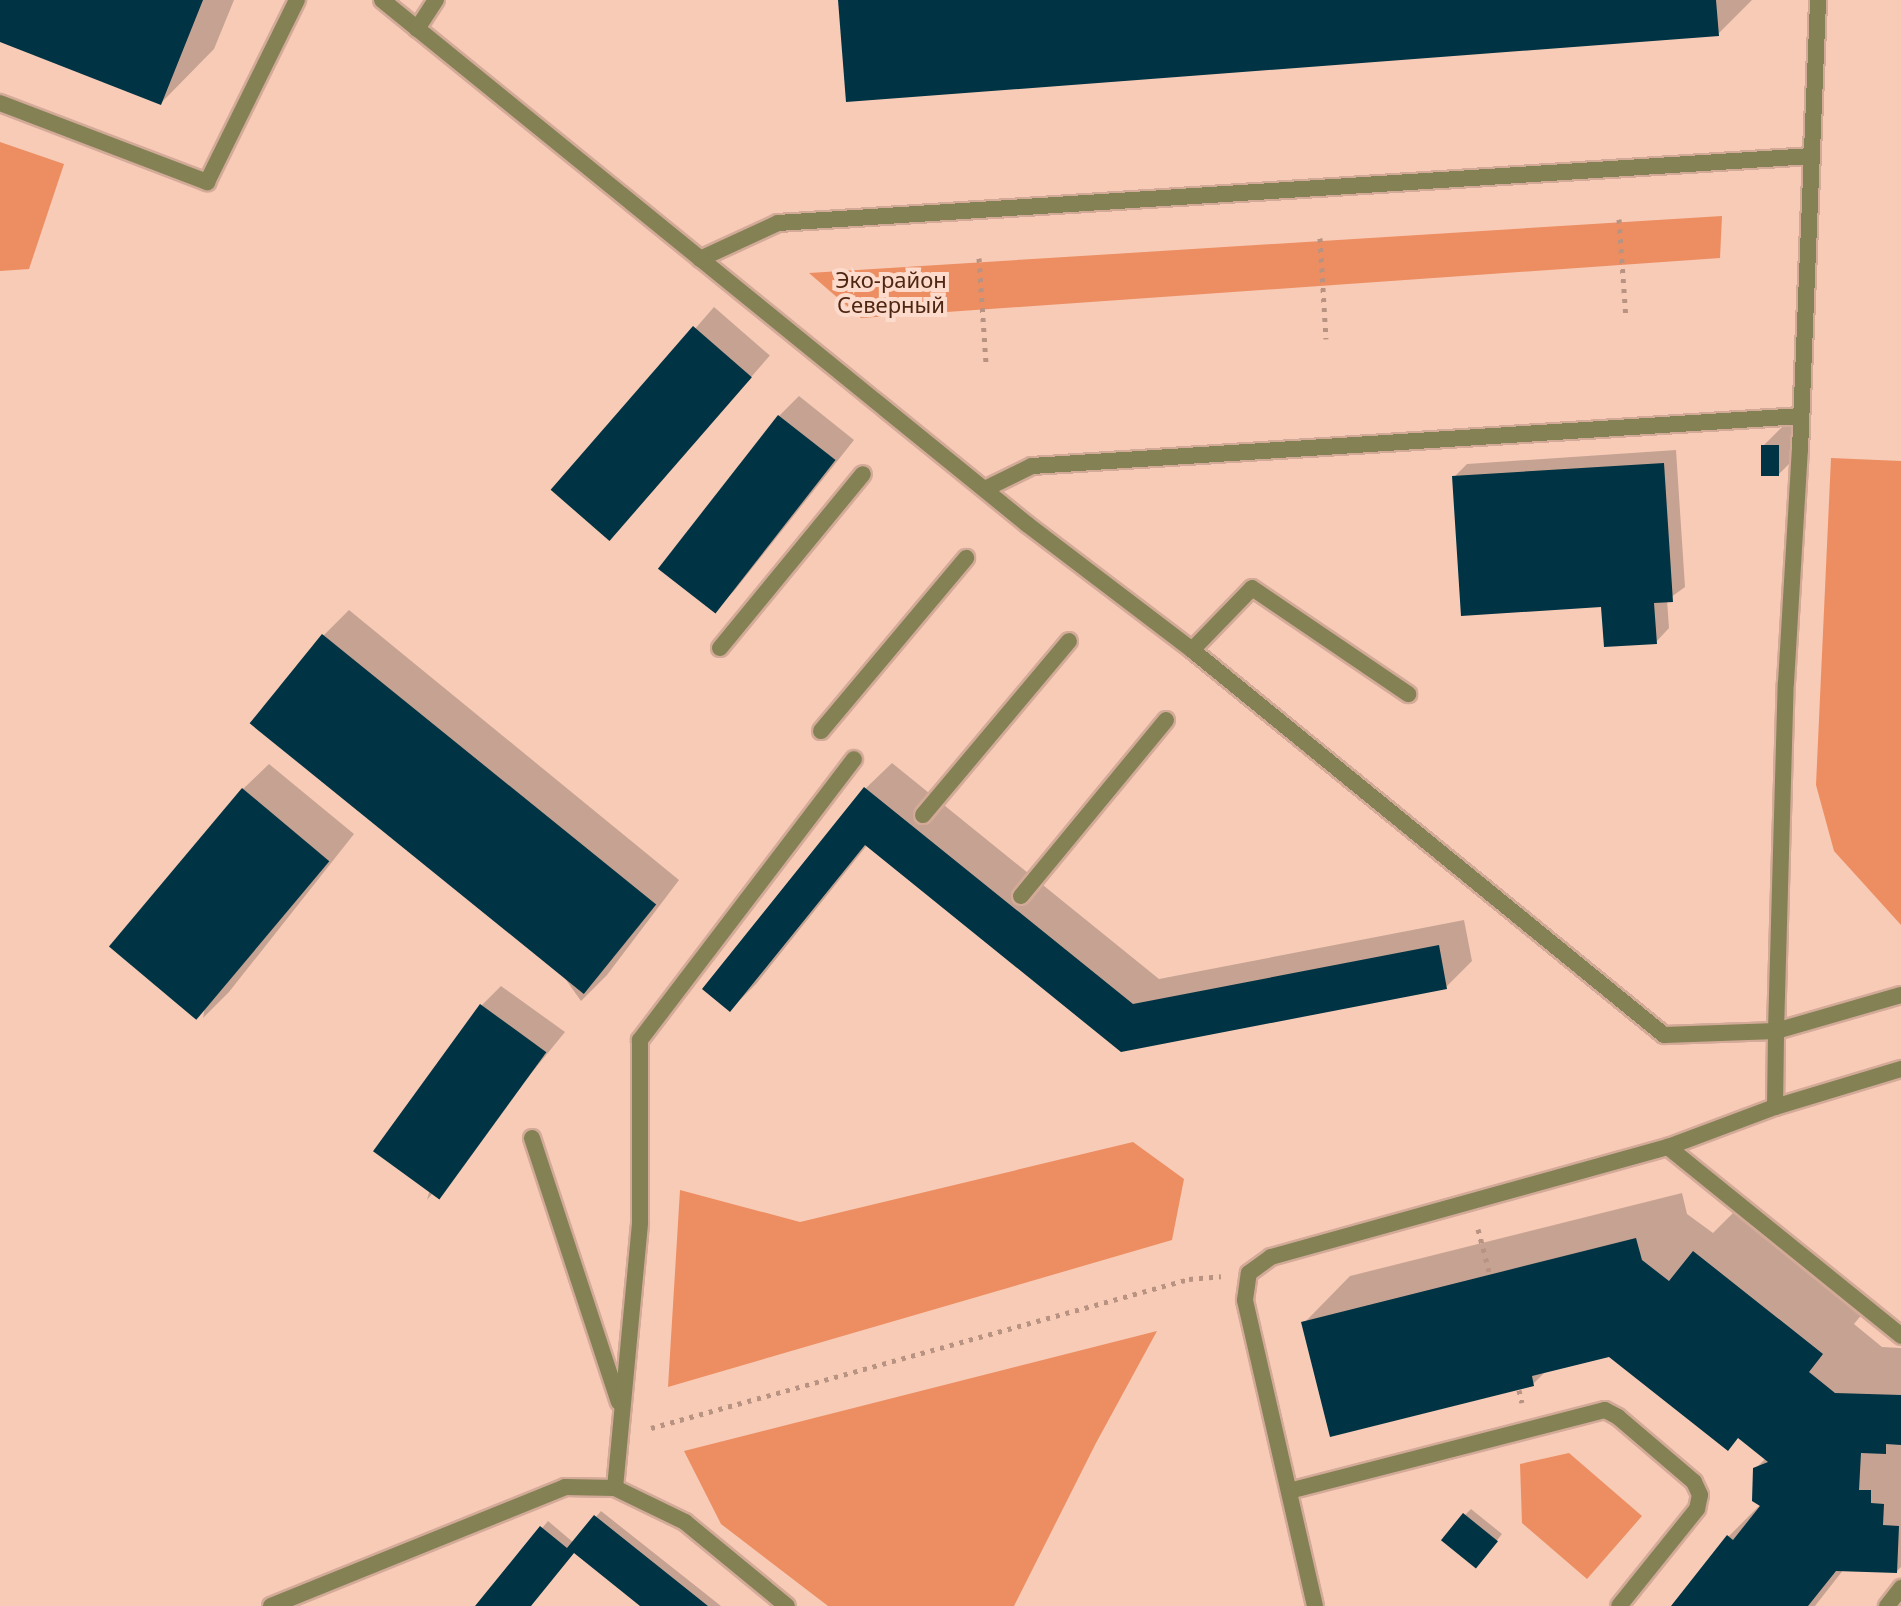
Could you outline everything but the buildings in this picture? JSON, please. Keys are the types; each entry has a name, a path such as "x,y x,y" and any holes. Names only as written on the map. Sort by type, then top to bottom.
{"street":[{"path":"0,103 207,182 297,0"},
{"path":"382,0 987,488 1028,525 1192,650 1664,1035 1776,1031 1901,995"},
{"path":"417,29 436,0"},
{"path":"1775,1107 1786,683 1818,0"},
{"path":"700,259 778,223 1810,156"},
{"path":"987,488 1032,466 1800,416"},
{"path":"720,648 863,474"},
{"path":"821,731 966,558"},
{"path":"1192,650 1252,588 1408,694"},
{"path":"923,815 1069,641"},
{"path":"1021,896 1166,720"},
{"path":"615,1488 640,1222 640,1040 854,759"},
{"path":"1315,1606 1245,1300 1249,1273 1271,1257 1668,1147 1775,1107 1901,1069"},
{"path":"532,1138 622,1411"},
{"path":"1668,1147 1901,1336"},
{"path":"1289,1491 1605,1410 1618,1417 1694,1482 1700,1495 1697,1509 1619,1606"},
{"path":"271,1606 565,1487 615,1488 685,1522 787,1606"},
{"path":"1887,1606 1901,1588"}],"path":[{"path":"1619,219 1626,318"},
{"path":"1320,238 1326,339"},
{"path":"979,258 986,363"},
{"path":"1471,1201 1490,1275"},
{"path":"620,1436 1189,1279 1249,1273"}],"green space":[{"path":"0,142 64,164 29,269 0,271"},
{"name":"Эко-район Северный","path":"1722,216 1720,258 861,318 809,273"},
{"path":"1831,458 1901,461 1901,925 1834,851 1816,785"},
{"path":"1133,1142 1184,1179 1172,1240 668,1387 680,1190 800,1222"},
{"path":"1157,1331 1096,1443 1014,1606 828,1606 721,1524 684,1451"},
{"path":"1569,1453 1642,1516 1587,1579 1522,1523 1520,1464"}]}
